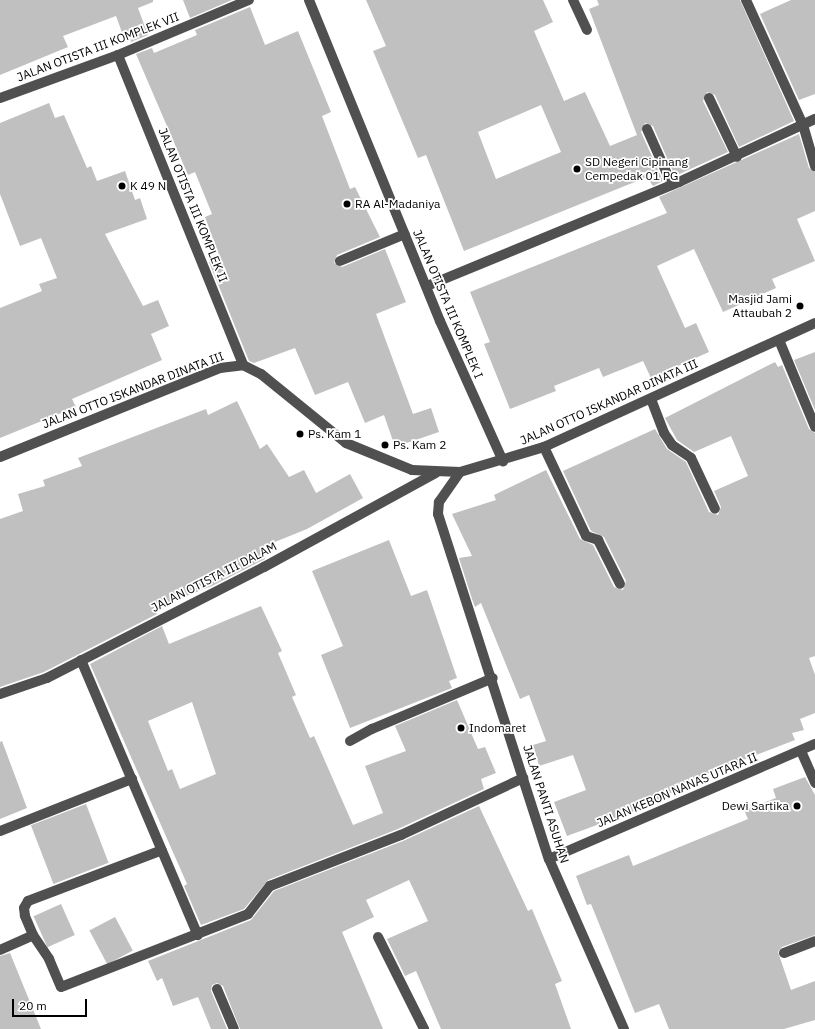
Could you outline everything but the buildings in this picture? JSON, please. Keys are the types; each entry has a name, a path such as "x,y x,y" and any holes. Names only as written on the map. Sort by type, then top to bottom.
{"street":[{"name":"JALAN OTISTA III KOMPLEK VII","path":"0,98 118,55 249,0"},
{"name":"JALAN OTISTA III KOMPLEK I","path":"309,0 405,234 503,461"},
{"path":"573,0 587,30"},
{"path":"746,0 803,125 815,166"},
{"name":"JALAN OTISTA III KOMPLEK II","path":"118,55 243,365"},
{"path":"709,98 737,157"},
{"path":"427,286 672,185 737,157 815,119"},
{"path":"647,128 672,185"},
{"path":"340,261 405,234"},
{"name":"JALAN OTTO ISKANDAR DINATA III","path":"0,457 220,368 243,365 261,374 346,443 389,463 436,473 460,472 503,461 544,447 815,323"},
{"path":"779,340 815,427"},
{"path":"651,399 664,433 672,445 691,458 715,509"},
{"path":"544,447 586,536 598,540 620,584"},
{"name":"JALAN PANTI ASUHAN","path":"460,472 452,479 437,507 493,678 549,859 624,1029"},
{"name":"JALAN OTISTA III DALAM","path":"0,694 47,678 436,473"},
{"path":"81,660 198,936"},
{"path":"350,741 372,729 493,678"},
{"name":"JALAN KEBON NANAS UTARA II","path":"549,859 815,744"},
{"path":"801,751 815,783"},
{"path":"162,850 28,901 24,908 25,916 32,935 49,959 61,987 198,936 248,914 270,886 401,835 523,778"},
{"path":"0,831 132,779"},
{"path":"0,950 32,935"},
{"path":"378,938 424,1029"},
{"path":"784,953 815,941"},
{"path":"217,989 234,1029"}],"place":[{"name":"SD Negeri Cipinang Cempedak 01 PG","path":"577,169"},
{"name":"K 49 N","path":"122,186"},
{"name":"RA Al-Madaniya","path":"347,204"},
{"name":"Masjid Jami Attaubah 2","path":"800,306"},
{"name":"Ps. Kam 1","path":"300,434"},
{"name":"Ps. Kam 2","path":"385,445"},
{"name":"Indomaret","path":"461,728"},
{"name":"Dewi Sartika","path":"797,806"}]}
